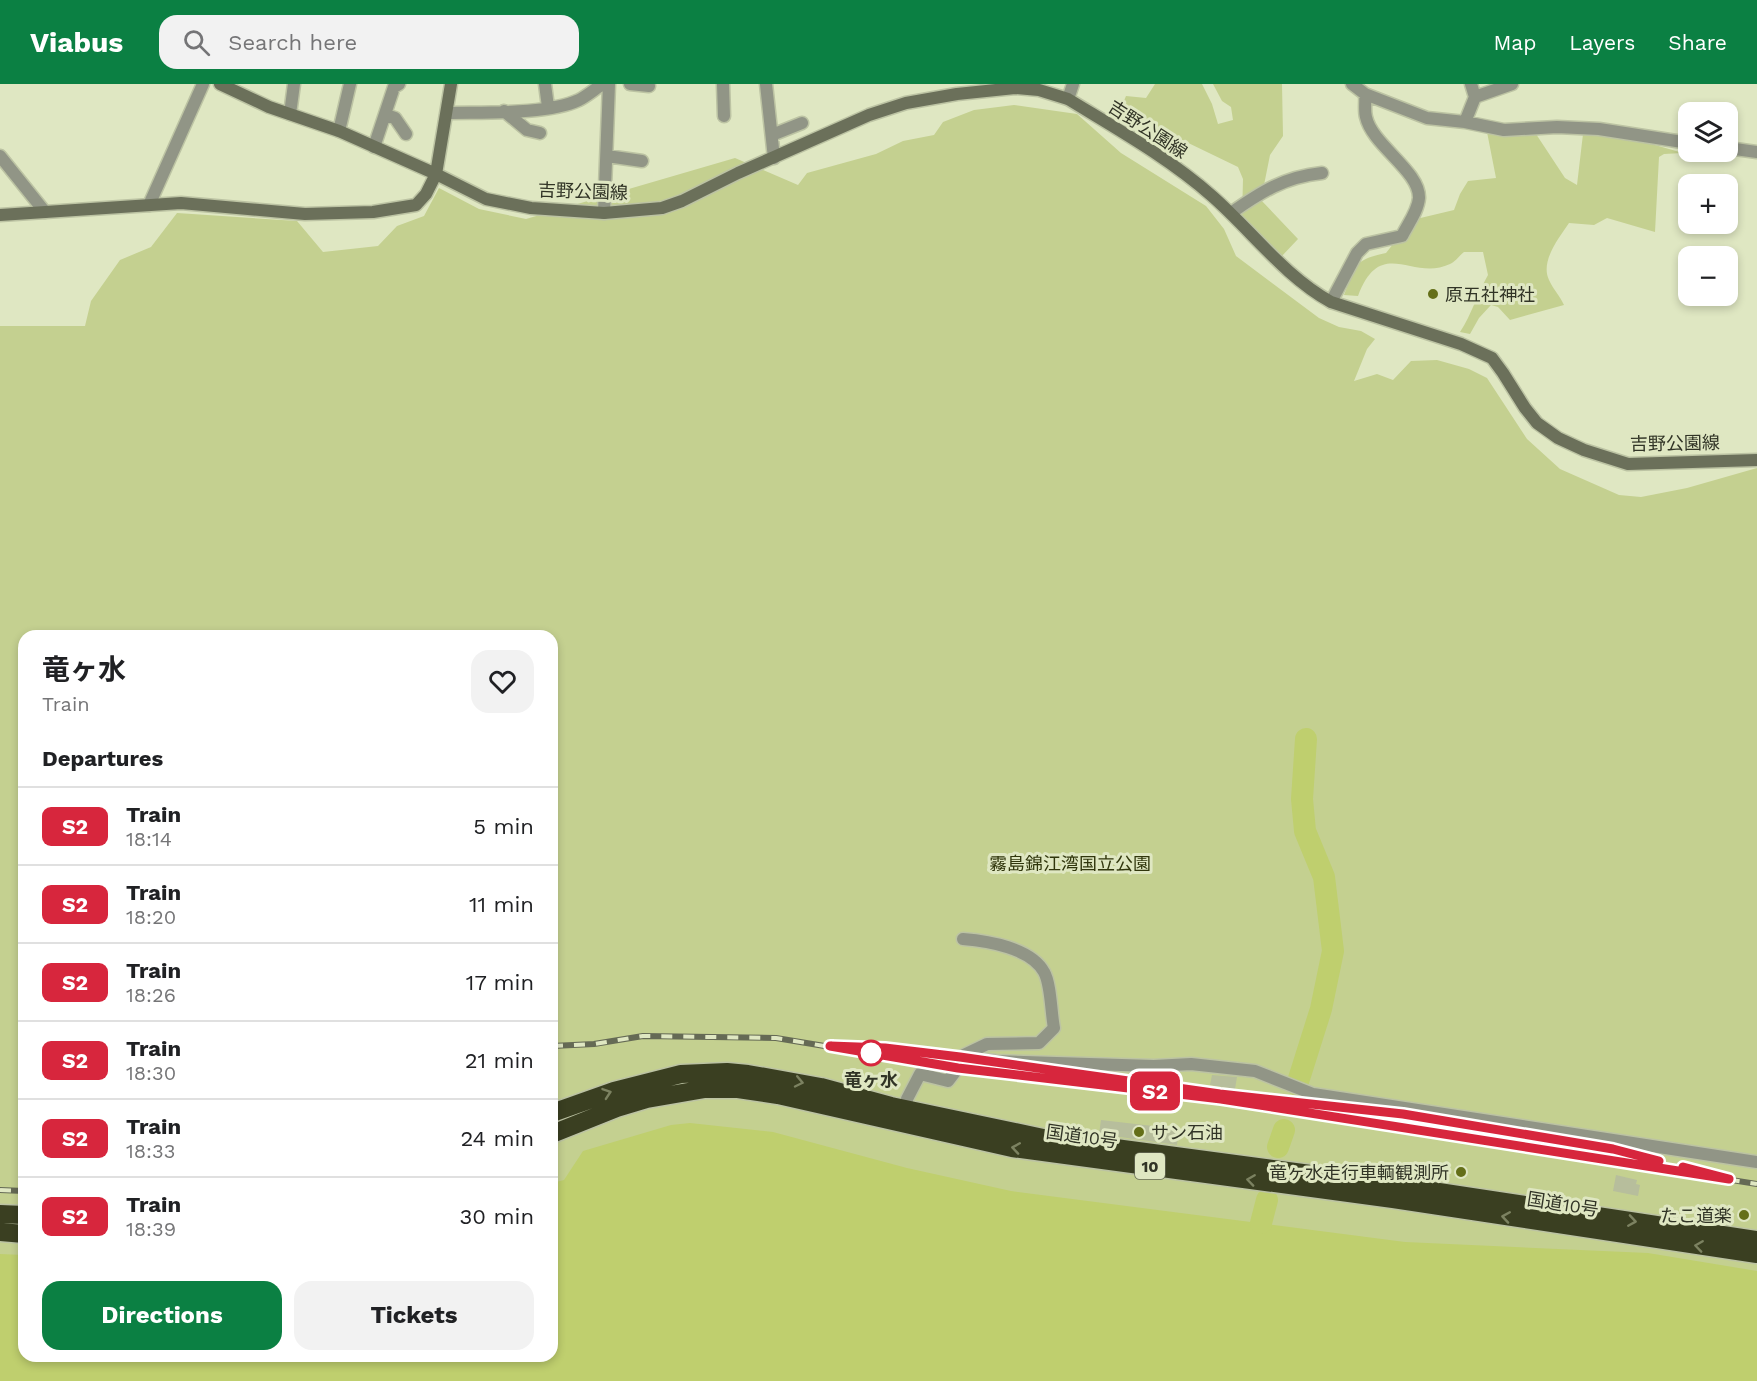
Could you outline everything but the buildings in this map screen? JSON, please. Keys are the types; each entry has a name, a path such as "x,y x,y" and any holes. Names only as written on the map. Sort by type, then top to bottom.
{"highway":[{"name":"国道10号","path":"558,1111 614,1091 681,1074 727,1072 776,1077 906,1109 1047,1139 1286,1170 1757,1240"},
{"name":"国道10号","path":"558,1132 617,1108 647,1099 687,1091 738,1089 778,1095 1012,1148 1393,1199 1757,1254"},
{"path":"0,1214 18,1215"},
{"path":"0,1232 18,1234"}],"main road":[{"path":"0,215 148,205 207,204 305,214 373,212 416,205 426,194 436,174 451,84"},
{"name":"吉野公園線","path":"223,85 290,114 339,131 486,199 501,204 604,213 662,208 869,115 906,103 957,94 1015,88 1039,90 1068,99 1172,165 1211,195 1290,273 1315,293 1331,302 1461,345 1492,358 1537,423 1558,438 1584,450 1628,464 1757,460"}],"street":[{"path":"148,205 203,84"},
{"path":"290,114 294,84"},
{"path":"339,131 350,84"},
{"path":"374,147 397,84"},
{"path":"545,84 548,107"},
{"path":"447,112 504,111 548,107 578,100 607,85 625,84"},
{"path":"630,84 649,86"},
{"path":"723,84 724,116"},
{"path":"766,84 774,158"},
{"path":"1068,99 1073,84"},
{"path":"1352,84 1365,94 1427,118 1465,122 1504,130 1557,127 1599,129 1678,141"},
{"path":"1465,122 1475,97 1471,84"},
{"path":"1475,97 1512,84"},
{"path":"604,213 607,85"},
{"path":"1331,302 1357,253 1366,244 1401,236 1418,206 1419,195 1412,180 1377,137 1366,118 1365,94"},
{"path":"504,111 527,130 540,133"},
{"path":"386,115 395,118 406,134"},
{"path":"772,135 802,123"},
{"path":"1738,149 1757,152"},
{"path":"0,156 45,212"},
{"path":"607,156 642,161"},
{"path":"1231,213 1270,186 1298,177 1322,173"},
{"path":"960,1057 976,1052 987,1044 1039,1043 1054,1028 1045,973 1035,960 988,943 963,939"},
{"path":"906,1109 908,1099 920,1074 948,1081 958,1068 960,1057"},
{"path":"960,1057 1154,1066 1191,1064 1255,1071 1313,1094 1757,1162"}],"green space":[{"path":"1155,84 1202,84 1212,104 1218,124 1233,120 1231,107 1222,101 1213,84 1282,84 1283,136 1270,155 1261,200 1298,239 1281,257 1242,218 1243,179 1238,167 1120,110 1126,96 1146,98"},
{"name":"霧島錦江湾国立公園","path":"1014,105 1077,114 1121,153 1206,206 1224,229 1236,256 1319,318 1339,327 1361,331 1375,339 1367,349 1354,381 1377,374 1393,380 1411,361 1437,360 1469,369 1487,378 1527,439 1560,469 1619,495 1641,497 1687,488 1757,468 1757,1381 0,1381 0,326 85,326 91,301 120,260 151,247 177,213 297,221 323,252 378,246 397,226 424,216 439,188 479,209 526,219 735,158 798,185 807,173 876,154 903,141 934,135 943,122 974,110"},
{"path":"1487,132 1536,134 1565,178 1577,185 1583,134 1641,141 1678,152 1659,157 1655,232 1607,218 1594,225 1569,223 1552,250 1547,265 1549,280 1564,305 1510,320 1498,307 1491,305 1479,318 1470,334 1460,332 1488,275 1483,252 1464,252 1452,263 1436,268 1387,264 1377,268 1367,278 1358,296 1344,295 1357,265 1367,258 1386,253 1412,220 1454,210 1468,181 1496,178"}],"shaded area":[{"path":"690,1123 773,1132 907,1168 1011,1191 1405,1242 1648,1253 1757,1271 1757,1381 0,1381 0,1254 18,1255 18,1362 558,1362 558,1182 564,1180 583,1151 671,1125"}],"waterway":[{"path":"1297,1085 1321,1009 1333,951 1324,877 1305,831 1302,799 1306,739"},
{"path":"1278,1147 1284,1130"},
{"path":"1261,1223 1267,1200"}],"railway":[{"path":"558,1046 594,1044 643,1036 776,1038 958,1068 1221,1099 1757,1184"},
{"path":"902,1050 1065,1072"},
{"path":"1291,1102 1403,1114 1613,1149 1653,1159"},
{"path":"0,1190 18,1191"}],"train":[{"name":"S2","path":"1659,1161 1613,1149 1403,1114 1220,1094 885,1048 830,1046 958,1068 1221,1099 1729,1179 1683,1167"}],"place":[{"name":"原五社神社","path":"1433,294"},
{"name":"竜ヶ水","path":"871,1053"},
{"name":"サン石油","path":"1139,1132"},
{"name":"竜ヶ水走行車輌観測所","path":"1461,1172"},
{"name":"たこ道楽","path":"1744,1215"}]}
